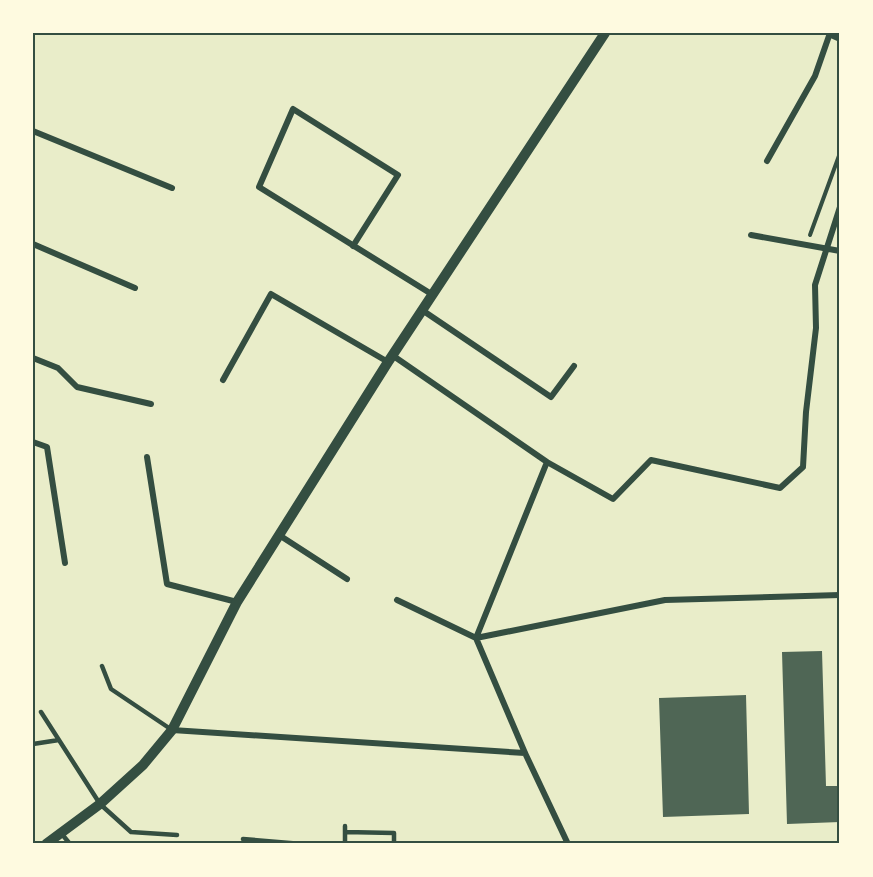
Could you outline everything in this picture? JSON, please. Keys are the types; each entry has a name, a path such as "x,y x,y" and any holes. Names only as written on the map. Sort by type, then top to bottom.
{"street":[{"path":"46,844 100,804 143,765 172,730 237,602 390,359 606,33"},
{"path":"767,161 815,76 830,34 840,39"},
{"path":"353,246 398,175 293,109 259,187 353,246 433,294"},
{"path":"33,130 172,188"},
{"path":"223,380 271,294 390,359 547,462 613,499 651,460 780,488 803,467 806,412 816,328 815,285 840,207"},
{"path":"751,235 840,251"},
{"path":"33,244 135,288"},
{"path":"422,310 551,397 574,366"},
{"path":"33,358 58,368 77,387 151,404"},
{"path":"33,442 47,447 65,563"},
{"path":"147,457 167,584 237,602"},
{"path":"547,462 476,638 525,753 568,844"},
{"path":"279,535 347,579"},
{"path":"397,600 476,638 665,600 840,595"},
{"path":"172,730 525,753"}],"lane":[{"path":"102,666 111,689 172,730"},
{"path":"41,712 100,804 131,832 177,835"},
{"path":"33,744 59,740"},
{"path":"345,826 345,844"},
{"path":"345,832 394,833 394,844"},
{"path":"61,833 70,844"},
{"path":"243,839 302,844"}],"path":[{"path":"807,244 840,153"}],"building":[{"path":"822,651 826,786 840,786 840,822 787,824 782,652"},
{"path":"746,695 749,814 663,817 659,698"}]}
